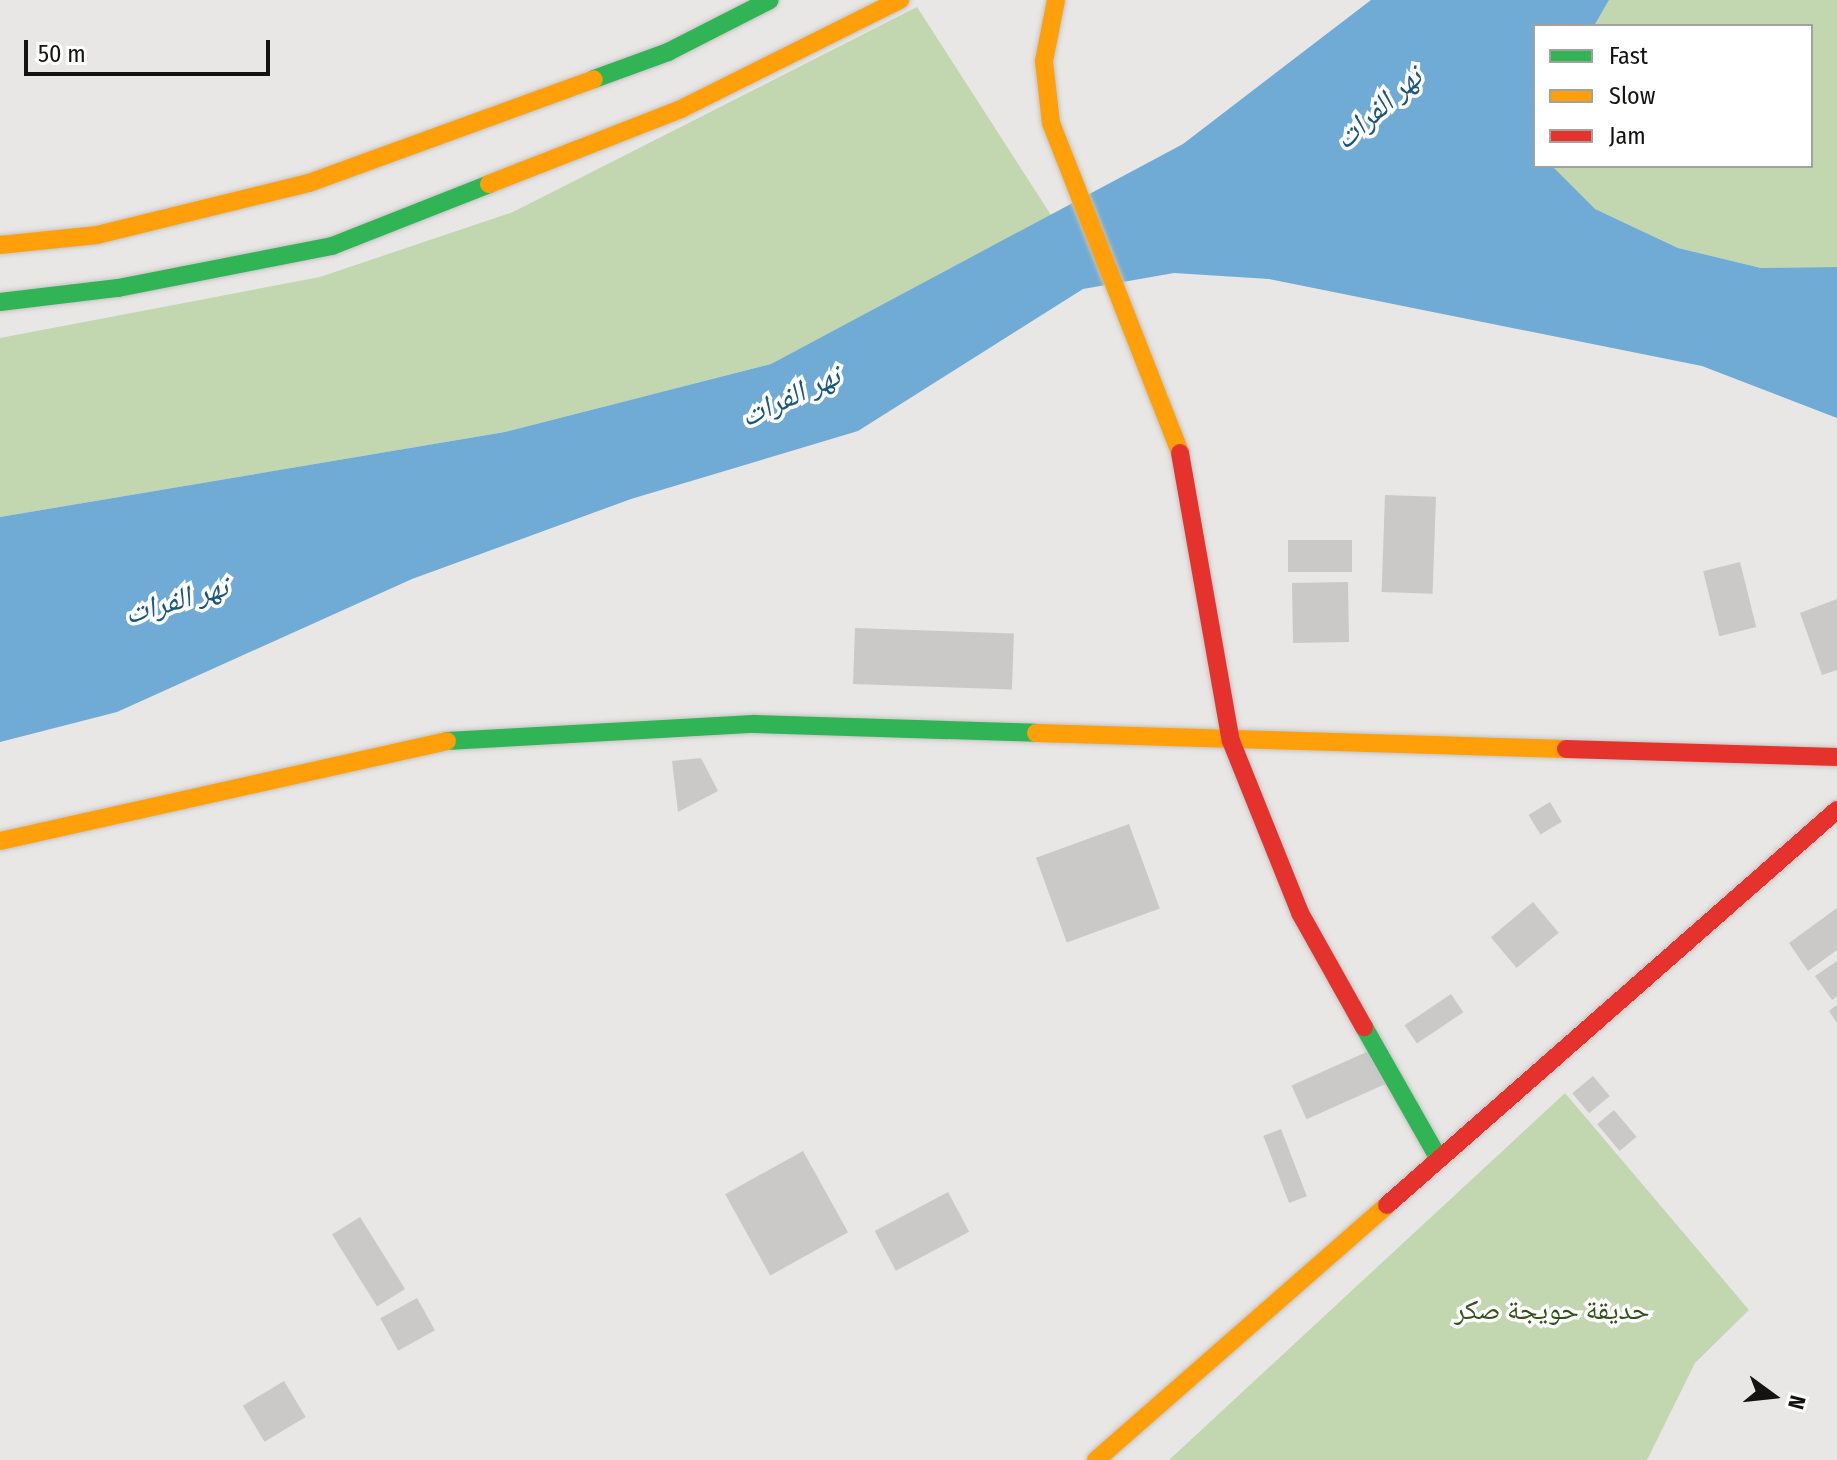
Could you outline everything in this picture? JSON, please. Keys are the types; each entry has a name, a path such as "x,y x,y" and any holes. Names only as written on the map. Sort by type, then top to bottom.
{"street":[{"path":"0,245 97,235 309,183 668,52 770,0"},
{"path":"0,302 118,288 332,246 681,109 900,0"},
{"path":"1056,0 1044,61 1051,123 1094,234 1139,326 1192,498 1231,741 1300,913 1407,1092 1439,1159"},
{"path":"0,841 437,742 754,724 1231,741 1837,757"},
{"path":"1096,1460 1837,810"}],"green space":[{"path":"1609,0 1837,0 1837,267 1761,268 1678,248 1595,209 1561,181 1553,168 1813,168 1813,24 1595,24"},
{"path":"917,7 1051,215 771,364 505,432 0,517 0,338 320,277 513,212"},
{"name":"حديقة حويجة صكر","path":"1565,1093 1749,1310 1695,1363 1647,1460 1169,1460"}],"water":[{"name":"نهر الفرات","path":"1371,0 1609,0 1595,24 1533,24 1533,168 1554,168 1595,209 1678,248 1761,268 1837,267 1837,418 1702,366 1269,279 1174,273 1083,289 858,431 631,499 412,579 117,712 0,742 0,517 505,432 771,364 1183,144"}],"building":[{"path":"1385,495 1436,497 1433,594 1382,592"},
{"path":"1288,540 1352,540 1352,572 1288,572"},
{"path":"1740,562 1756,627 1719,636 1703,571"},
{"path":"1348,582 1349,642 1293,643 1292,583"},
{"path":"1837,599 1837,670 1822,675 1800,613"},
{"path":"855,628 1014,634 1012,690 853,684"},
{"path":"701,758 718,791 678,812 672,761"},
{"path":"1550,802 1562,822 1540,835 1529,815"},
{"path":"1129,824 1160,909 1067,942 1036,858"},
{"path":"1533,902 1559,933 1517,968 1491,937"},
{"path":"1837,908 1837,950 1808,971 1789,943"},
{"path":"1837,961 1837,996 1832,1000 1815,976"},
{"path":"1451,994 1463,1012 1417,1044 1405,1025"},
{"path":"1837,1005 1837,1023 1829,1011"},
{"path":"1371,1050 1386,1084 1307,1119 1292,1085"},
{"path":"1593,1076 1610,1096 1589,1113 1572,1093"},
{"path":"1614,1110 1636,1137 1620,1151 1597,1124"},
{"path":"1281,1129 1307,1196 1289,1203 1263,1136"},
{"path":"803,1151 848,1232 770,1275 725,1194"},
{"path":"948,1192 969,1232 896,1271 875,1231"},
{"path":"360,1217 405,1289 377,1307 332,1234"},
{"path":"417,1298 435,1330 398,1351 380,1318"},
{"path":"284,1381 306,1417 264,1442 243,1406"}],"traffic: fast":[{"path":"594,79 668,52 770,0"},
{"path":"0,302 118,288 332,246 489,184"},
{"path":"447,741 754,724 1036,733"},
{"path":"1364,1027 1439,1159"}],"traffic: slow":[{"path":"489,184 681,109 900,0"},
{"path":"1056,0 1044,61 1051,123 1180,453"},
{"path":"0,245 97,235 309,183 594,79"},
{"path":"1036,733 1566,749"},
{"path":"0,841 447,741"},
{"path":"1096,1460 1387,1205"}],"traffic: jam":[{"path":"1180,453 1231,741 1300,913 1364,1027"},
{"path":"1566,749 1837,757"},
{"path":"1387,1205 1837,810"}]}
